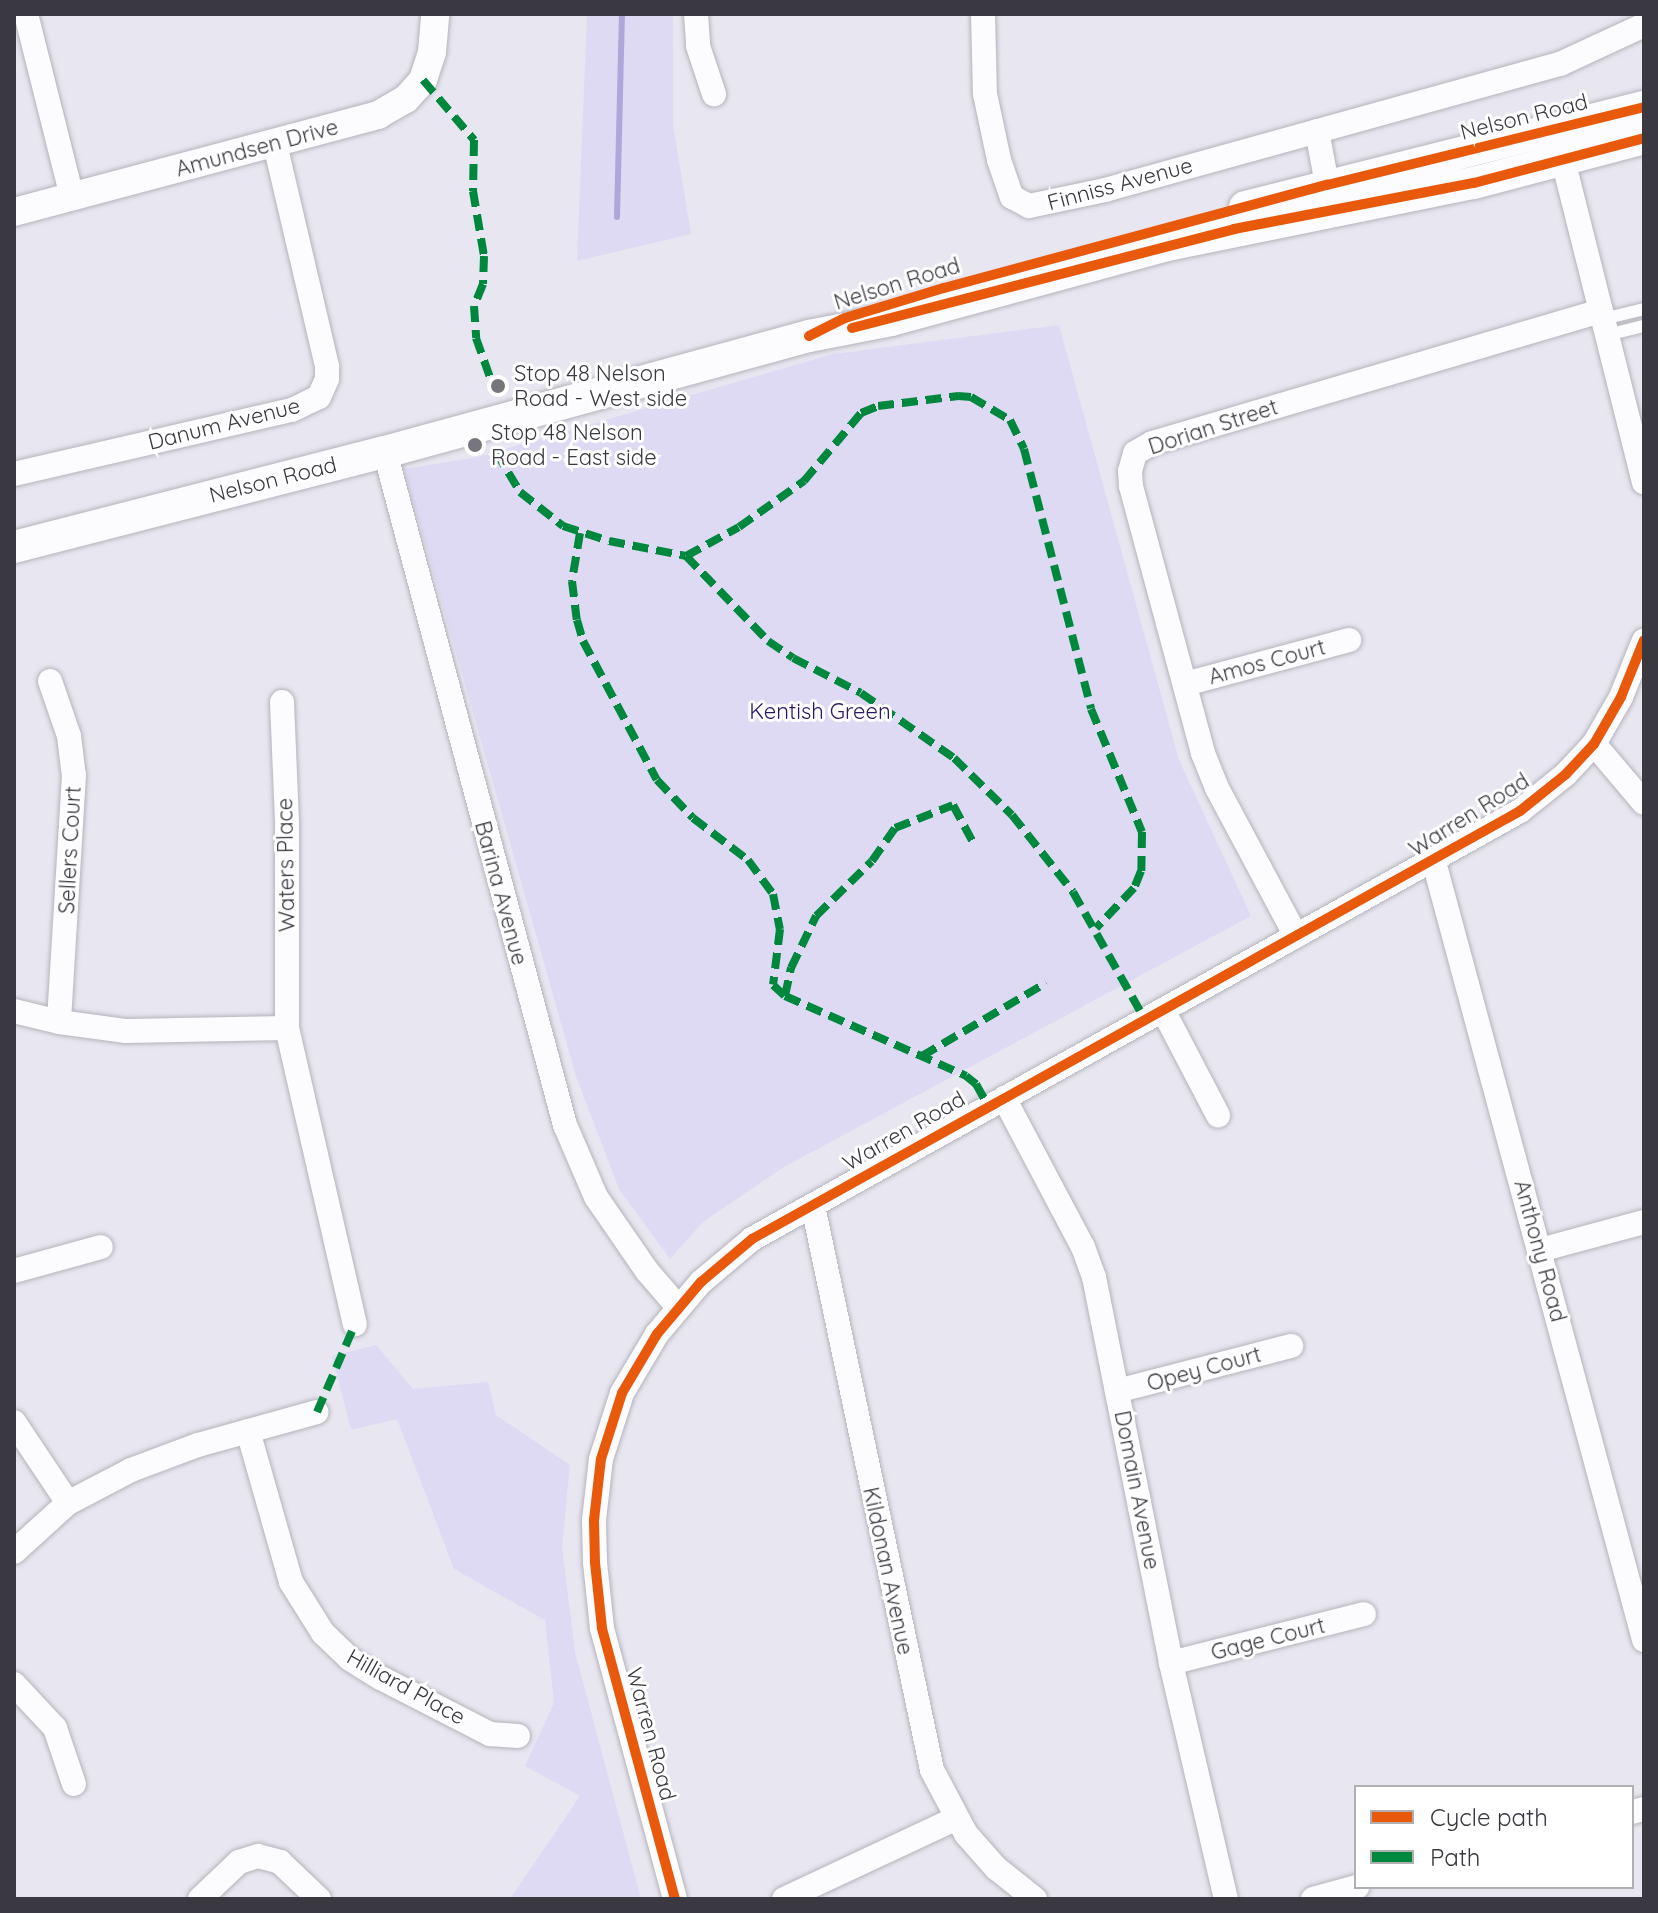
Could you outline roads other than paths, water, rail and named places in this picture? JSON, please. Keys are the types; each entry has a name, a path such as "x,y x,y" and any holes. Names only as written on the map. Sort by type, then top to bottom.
{"main road":[{"name":"Nelson Road","path":"1559,145 1644,107"},
{"name":"Nelson Road","path":"14,547 385,452 809,336 845,318 913,297 1559,145 1644,138"}],"street":[{"path":"26,14 72,197"},
{"name":"Amundsen Drive","path":"14,212 378,115 406,99 423,80 429,65 435,14"},
{"path":"696,14 698,46 714,94"},
{"name":"Finniss Avenue","path":"983,14 983,66 991,124 1007,184 1019,203 1044,206 1560,64 1644,25"},
{"path":"1317,131 1330,198"},
{"name":"Danum Avenue","path":"14,474 292,410 319,397 327,379 327,366 275,144"},
{"path":"1559,145 1644,481"},
{"name":"Dorian Street","path":"1296,936 1217,788 1203,753 1131,486 1130,471 1135,453 1152,443 1604,322"},
{"name":"Barina Avenue","path":"385,452 565,1125 596,1197 647,1271 678,1307"},
{"name":"Amos Court","path":"1185,684 1349,640"},
{"name":"Warren Road","path":"675,1899 602,1628 594,1520 601,1459 622,1393 640,1359 678,1307 733,1252 1004,1098 1434,862 1520,811 1566,774 1594,744 1621,697 1644,640"},
{"name":"Sellers Court","path":"50,681 69,736 74,775 59,1022"},
{"name":"Waters Place","path":"282,702 287,822 287,1028 355,1324"},
{"path":"1594,744 1644,803"},
{"name":"Anthony Road","path":"1434,862 1644,1640"},
{"path":"1163,1010 1218,1115"},
{"path":"14,1011 59,1022 152,1033 287,1028"},
{"name":"Domain Avenue","path":"1004,1098 1089,1261 1171,1663 1226,1899"},
{"name":"Kildonan Avenue","path":"813,1206 932,1770 955,1819 996,1868 1035,1899"},
{"path":"1540,1250 1644,1222"},
{"path":"14,1271 101,1247"},
{"name":"Opey Court","path":"1117,1391 1291,1346"},
{"path":"14,1552 68,1503 159,1458 317,1412"},
{"path":"14,1422 68,1503"},
{"name":"Hilliard Place","path":"248,1431 291,1582 323,1633 350,1659 381,1678 490,1734 518,1736"},
{"name":"Gage Court","path":"1171,1663 1364,1614"},
{"path":"14,1684 55,1728 74,1784"},
{"path":"784,1899 833,1889 955,1819"},
{"path":"200,1899 239,1862 258,1856 280,1862 319,1899"},
{"path":"1313,1899 1354,1888"}],"lane":[{"path":"1604,322 1644,309"},
{"path":"1604,322 1644,326"}],"waterway":[{"path":"617,217 622,14"}],"place":[{"name":"Stop 48 Nelson Road - West side","path":"498,386"},
{"name":"Stop 48 Nelson Road - East side","path":"475,445"}],"park label":[{"name":"Kentish Green","path":"820,712"}]}
